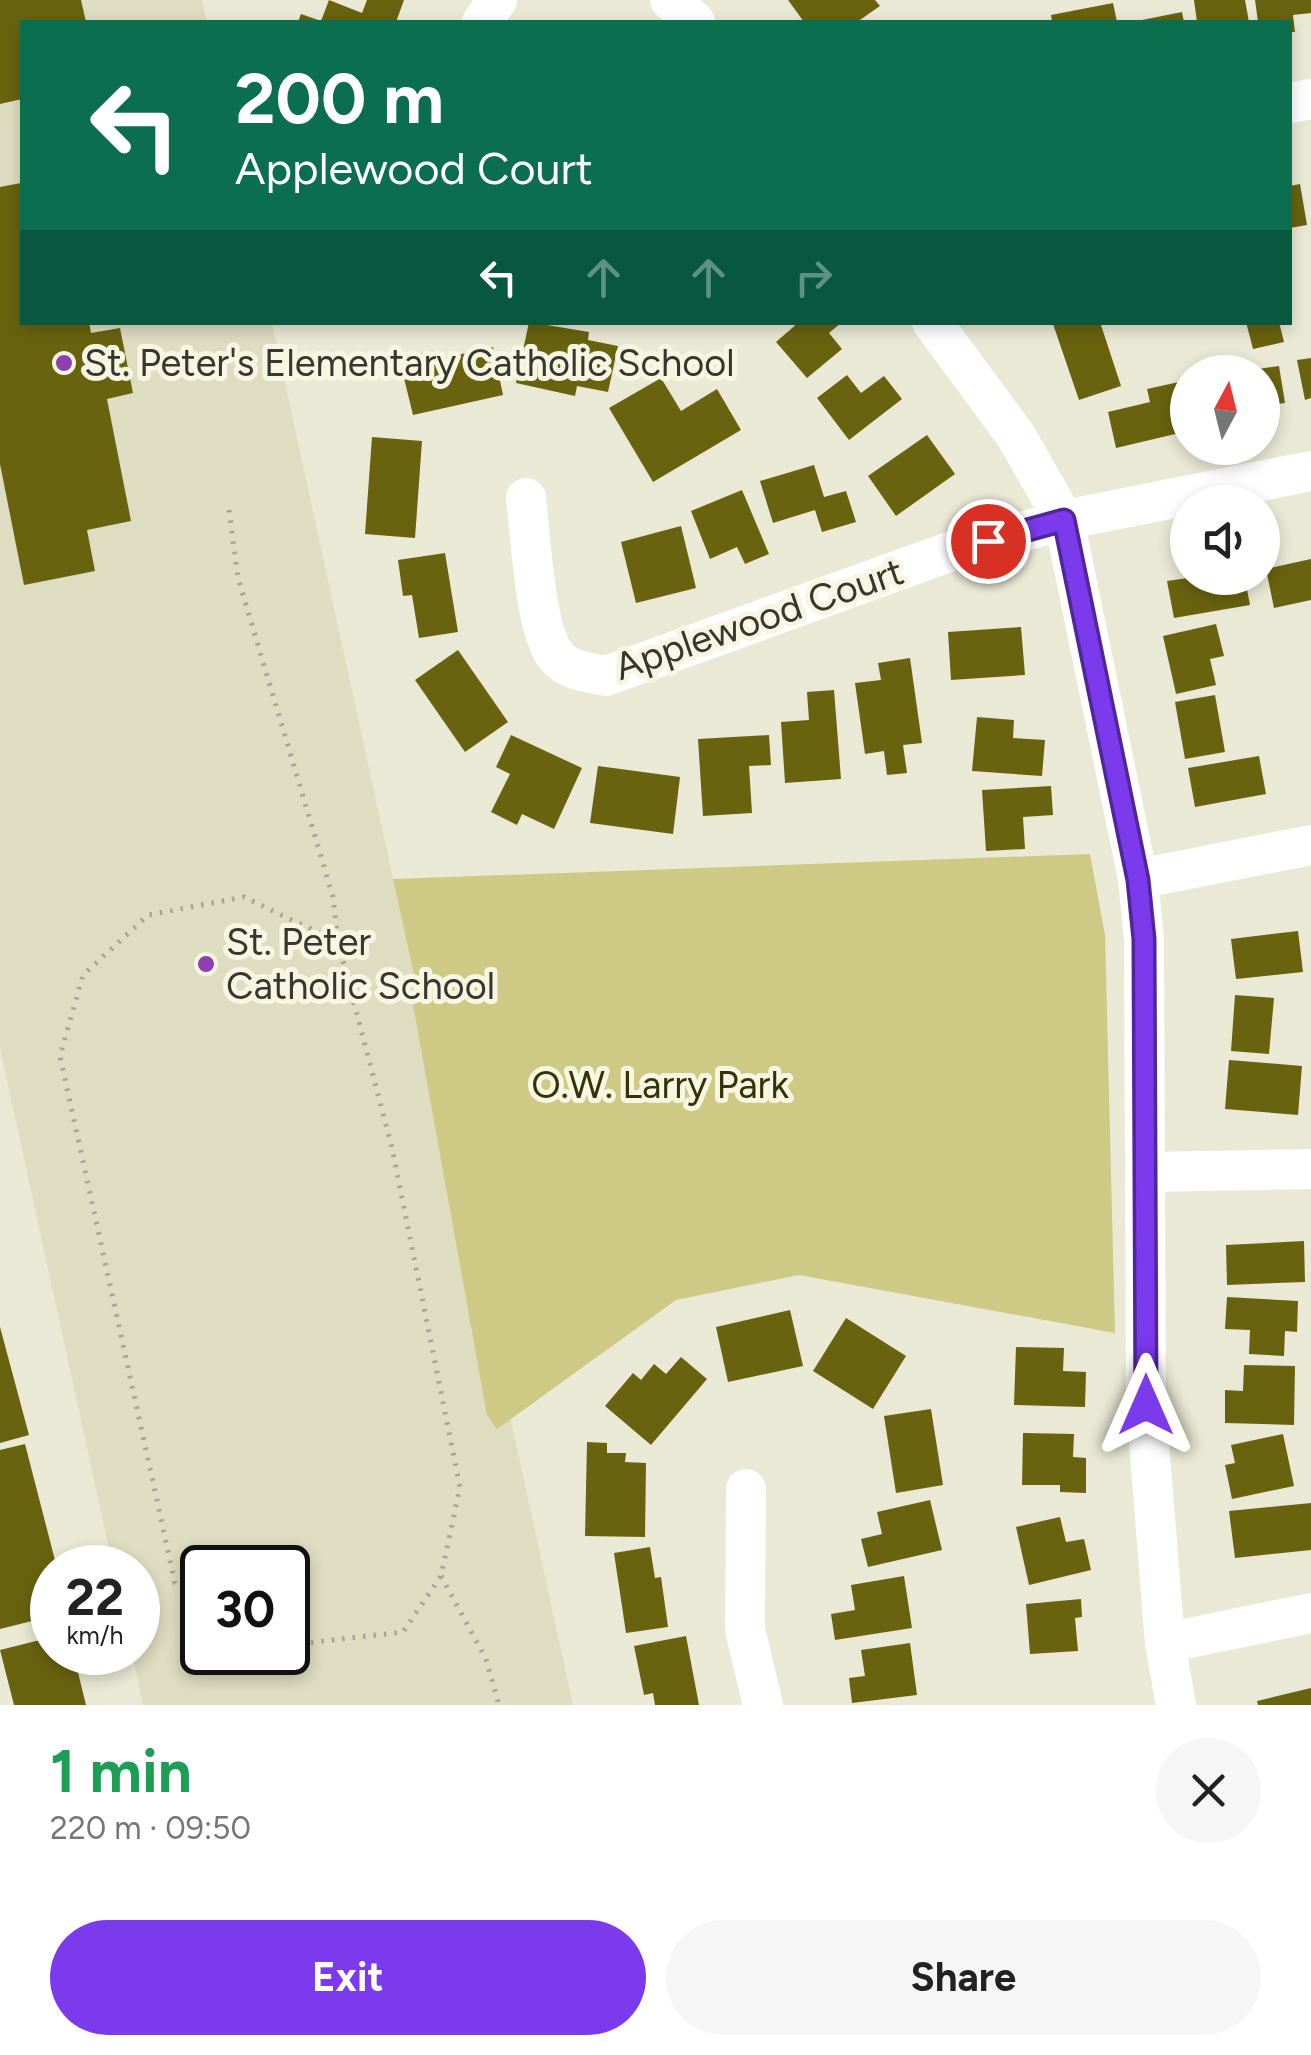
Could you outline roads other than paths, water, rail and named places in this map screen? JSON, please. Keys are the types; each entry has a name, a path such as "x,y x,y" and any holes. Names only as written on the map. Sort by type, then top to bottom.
{"street":[{"path":"670,0 693,20"},
{"path":"934,325 1016,436 1064,520 1138,880 1144,939 1146,1405 1165,1643 1176,1705"},
{"path":"1064,520 1311,471"},
{"name":"Applewood Court","path":"526,498 541,614 555,654 571,668 606,676 950,552 1064,520"},
{"path":"1138,880 1311,846"},
{"path":"1145,1172 1311,1169"},
{"path":"746,1489 745,1630 763,1705"},
{"path":"1165,1643 1311,1613"}],"place":[{"name":"St. Peter's Elementary Catholic School","path":"64,363"},
{"name":"St. Peter Catholic School","path":"206,964"}],"park label":[{"name":"O.W. Larry Park","path":"660,1085"}]}
